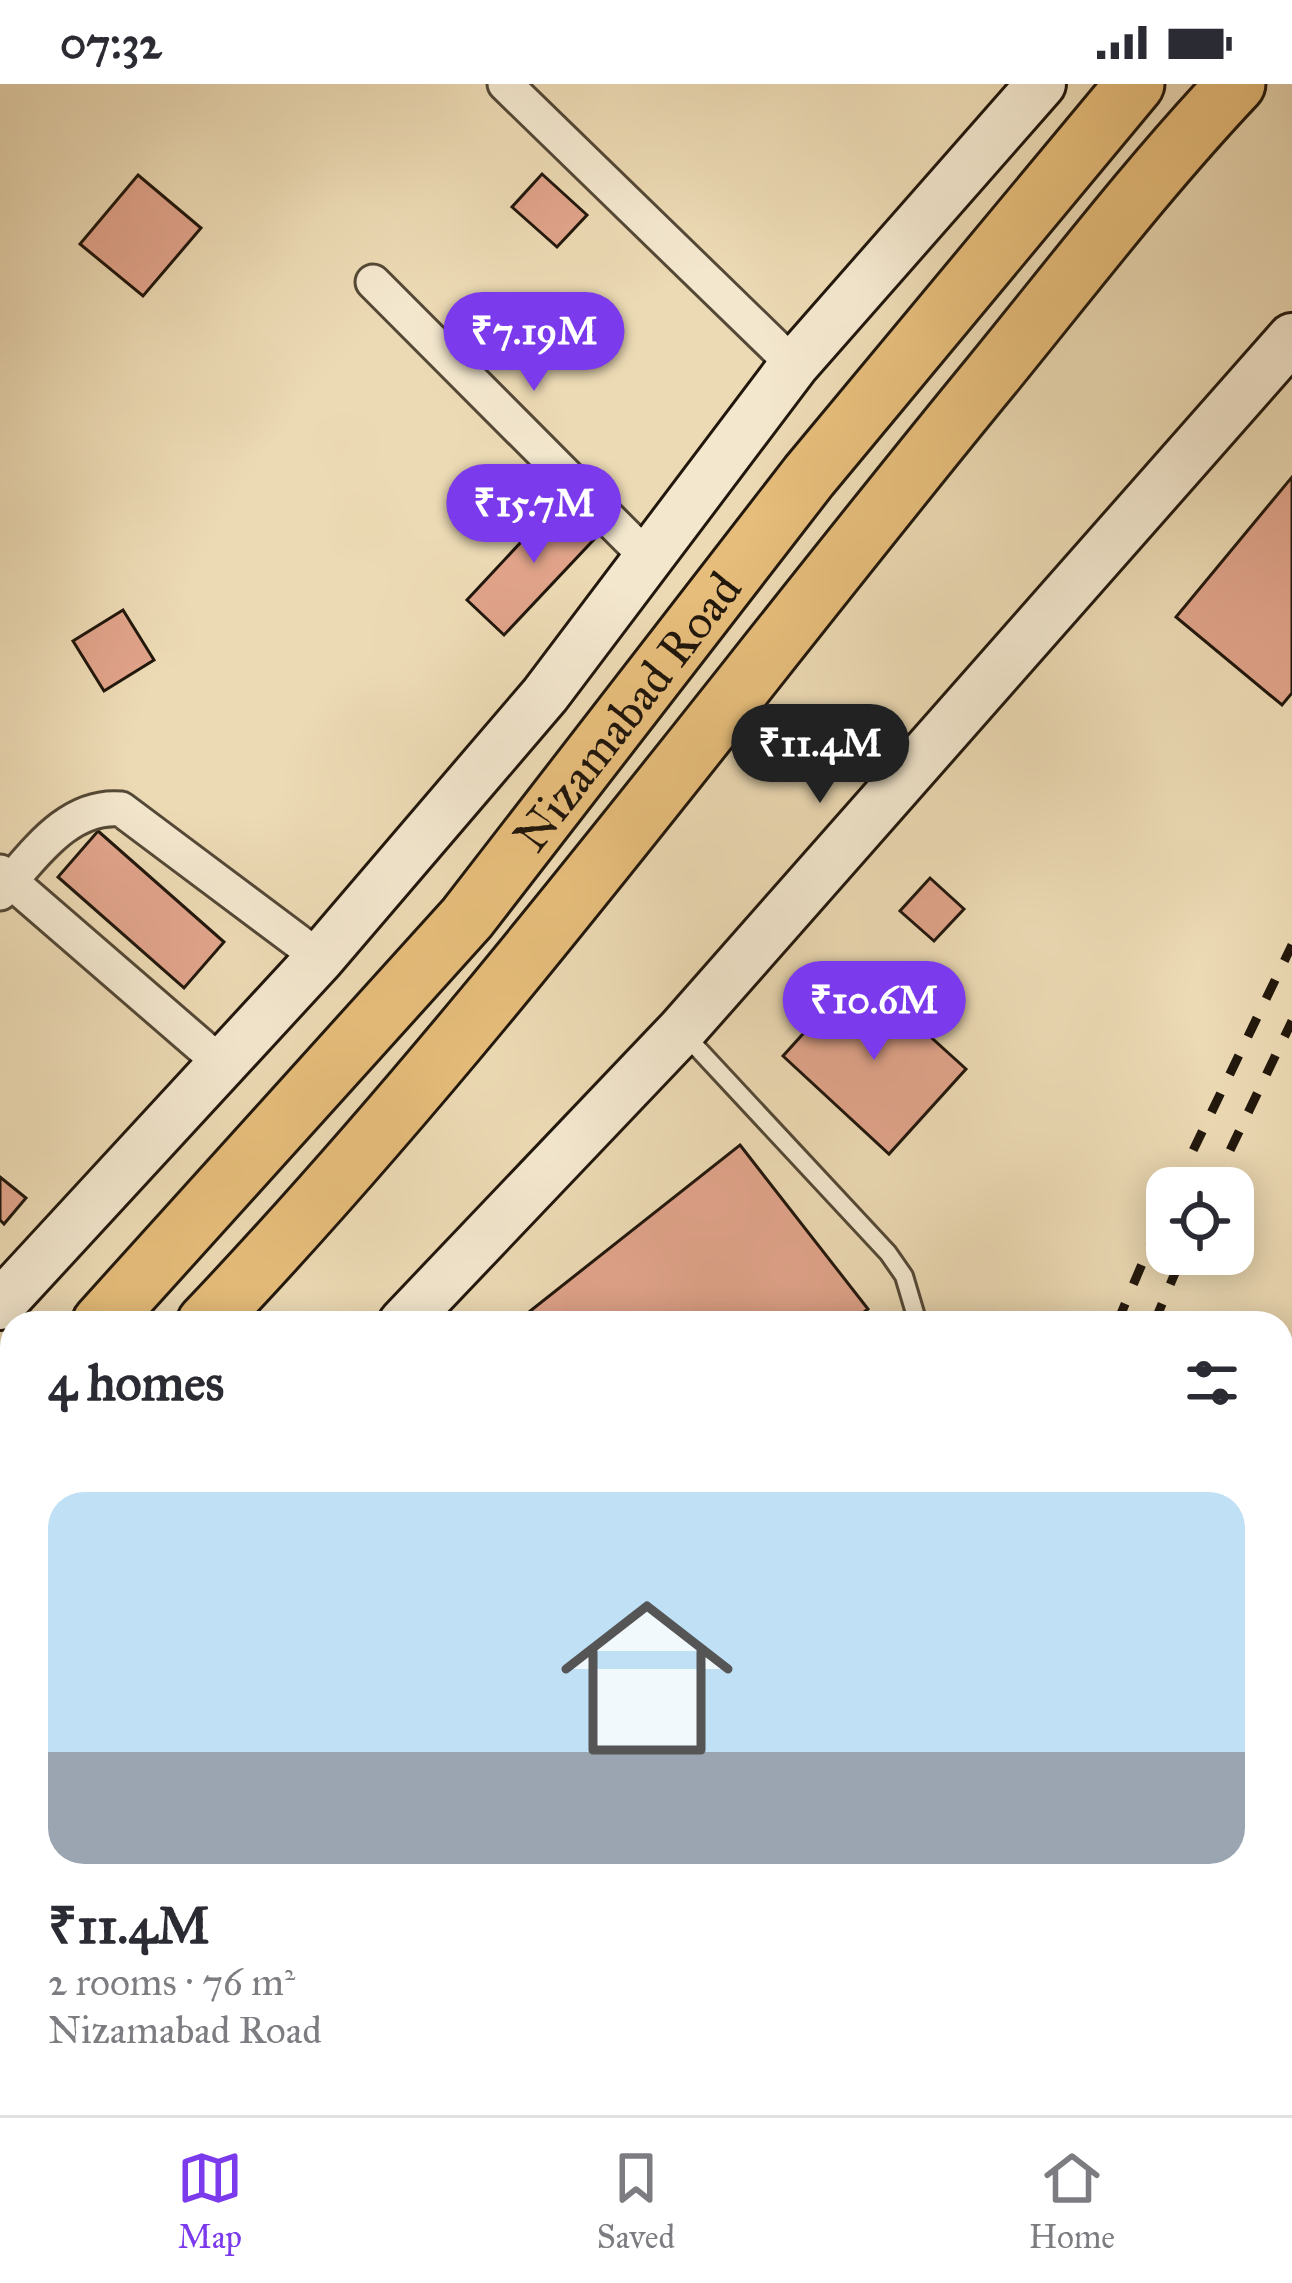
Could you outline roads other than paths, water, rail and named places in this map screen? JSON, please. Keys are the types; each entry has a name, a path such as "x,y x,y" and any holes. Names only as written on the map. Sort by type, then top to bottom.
{"highway":[{"name":"Nizamabad Road","path":"111,1311 467,918 809,476 1135,84"},
{"name":"Nizamabad Road","path":"217,1311 287,1238 531,952 886,504 1236,84"}],"main road":[{"name":"Nizamabad Road","path":"4,1294 320,958 545,694 794,365 1041,84"},
{"path":"414,1311 681,1031 1292,338"}],"street":[{"path":"505,84 794,365"},
{"path":"373,282 646,556"},
{"path":"224,1065 4,882 84,812 121,809 320,958"}],"lane":[{"path":"681,1031 887,1253 904,1276 914,1311"}],"railway":[{"path":"1185,1167 1292,945"},
{"path":"1222,1167 1292,1021"},
{"path":"1122,1311 1146,1255"},
{"path":"1159,1311 1174,1275"}]}
